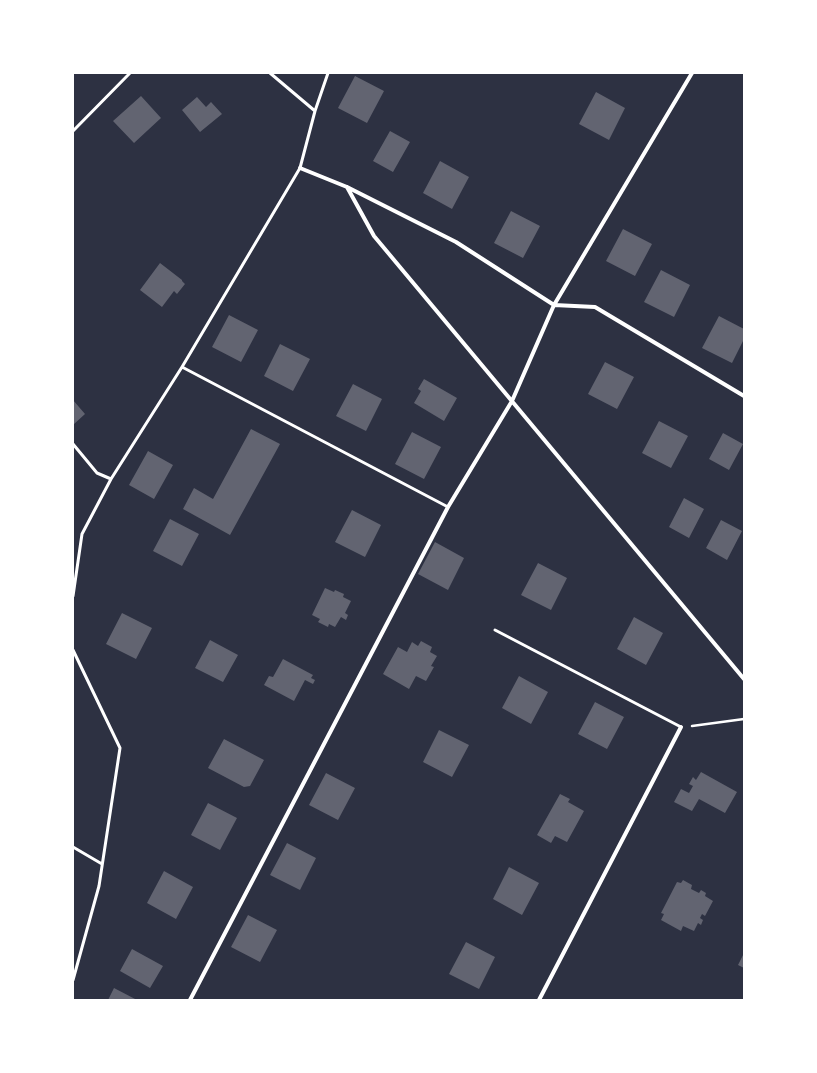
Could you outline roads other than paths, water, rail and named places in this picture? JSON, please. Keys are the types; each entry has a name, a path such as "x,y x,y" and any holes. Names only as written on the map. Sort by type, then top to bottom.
{"street":[{"path":"190,1000 448,507 512,401 554,305 692,73"},
{"path":"300,168 347,187 456,242 554,305 595,307 744,396"},
{"path":"347,187 374,236 744,679"},
{"path":"539,1000 681,727"}],"lane":[{"path":"73,132 130,73"},
{"path":"270,73 315,111"},
{"path":"73,596 82,534 111,479 182,367 300,168 315,111 328,73"},
{"path":"182,367 448,507"},
{"path":"73,444 97,473 111,479"},
{"path":"494,630 681,727"},
{"path":"73,650 75,658 120,748 100,886 73,980"},
{"path":"73,847 102,864"}]}
